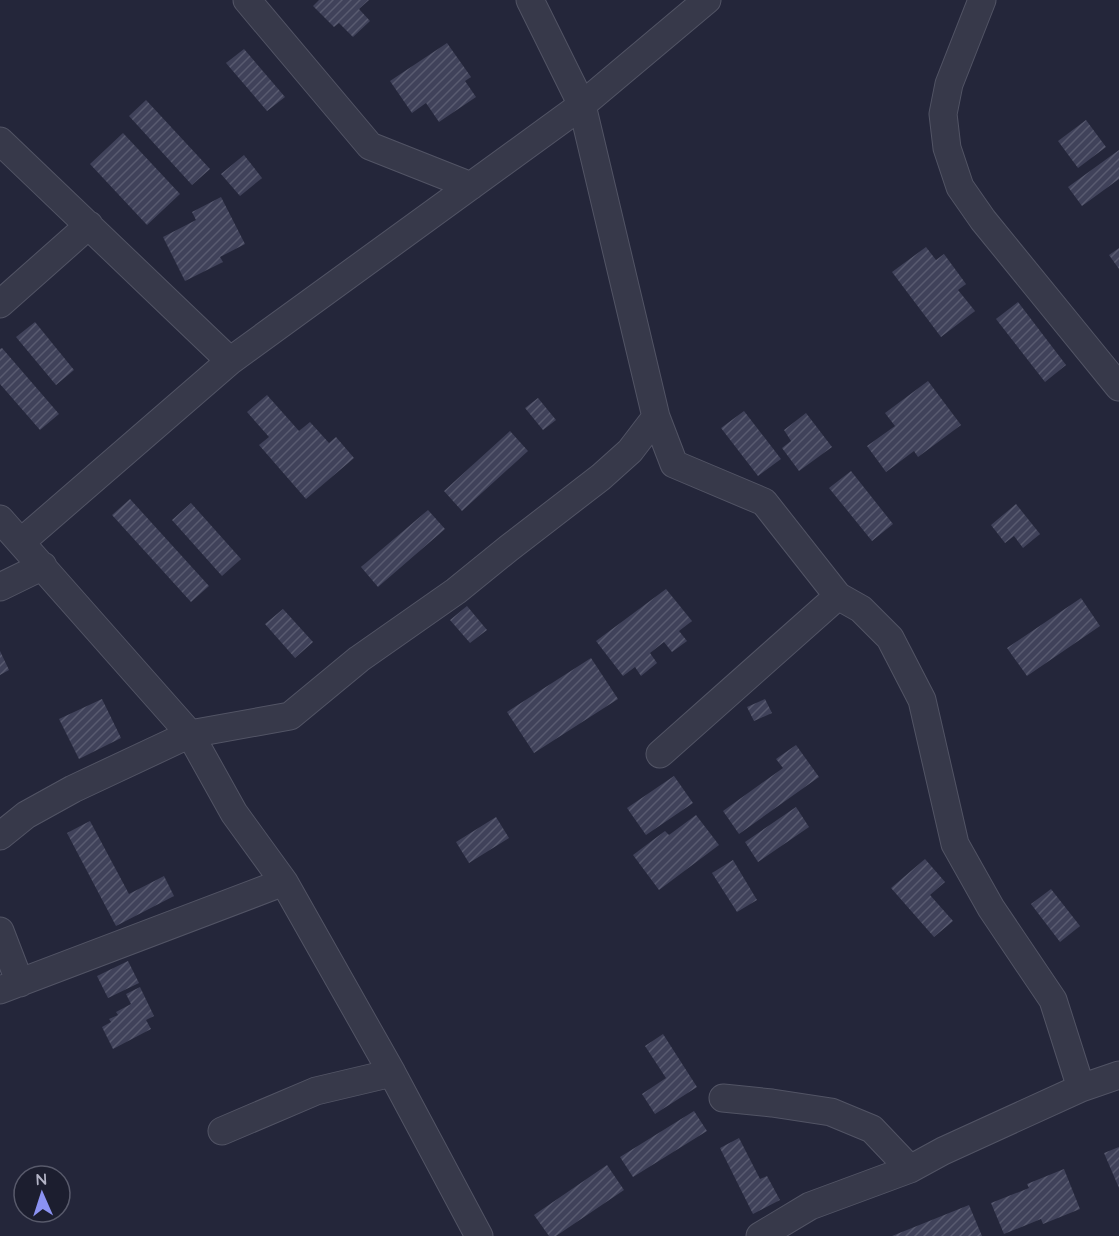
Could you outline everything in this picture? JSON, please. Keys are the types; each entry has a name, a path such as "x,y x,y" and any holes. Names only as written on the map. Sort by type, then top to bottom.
{"street":[{"path":"247,0 370,146 471,186"},
{"path":"530,0 582,105 656,417 674,464 764,502 838,596 861,609 890,638 921,700 955,844 991,908 1053,1000 1081,1088"},
{"path":"21,542 230,361 582,105 707,0"},
{"path":"982,0 950,84 943,114 947,148 960,188 983,220 1119,387"},
{"path":"0,141 230,361"},
{"path":"0,304 89,225"},
{"path":"0,836 26,815 73,789 190,734 290,716 359,659 456,591 601,477 630,451 656,417"},
{"path":"0,519 190,734 234,813 284,882 392,1073 479,1236"},
{"path":"0,587 43,566"},
{"path":"660,754 838,596"},
{"path":"0,931 10,987 284,882"},
{"path":"222,1131 316,1091 392,1073"},
{"path":"760,1236 810,1206 910,1169 943,1151 1081,1088 1119,1075"},
{"path":"723,1098 831,1112 872,1129 910,1169"}],"building":[{"path":"319,0 369,0 359,9 370,21 353,37 339,23 334,27 313,6"},
{"path":"447,43 471,77 465,81 476,97 439,122 426,103 412,113 390,81"},
{"path":"244,49 285,97 267,111 226,63"},
{"path":"146,100 210,169 192,185 129,116"},
{"path":"1086,120 1106,147 1078,168 1058,141"},
{"path":"123,133 180,194 147,225 90,164"},
{"path":"1119,150 1119,179 1082,206 1068,187"},
{"path":"244,155 262,178 240,196 221,174"},
{"path":"221,197 245,244 220,257 223,262 185,281 163,237 196,220 192,212"},
{"path":"926,247 936,260 944,254 966,284 958,290 975,311 941,337 892,272"},
{"path":"1119,248 1119,269 1109,255"},
{"path":"1018,302 1066,365 1045,382 996,319"},
{"path":"35,322 74,370 56,385 16,337"},
{"path":"2,348 59,414 40,430 0,384 0,349"},
{"path":"928,381 961,425 918,457 914,451 886,472 867,446 895,426 885,413"},
{"path":"267,395 299,431 310,422 329,443 336,437 354,458 306,499 259,445 269,437 247,412"},
{"path":"538,398 556,420 543,430 525,408"},
{"path":"744,411 781,459 758,476 721,428"},
{"path":"806,413 832,447 799,471 782,448 791,441 784,430"},
{"path":"510,431 528,451 462,511 444,491"},
{"path":"851,471 893,524 872,541 829,488"},
{"path":"130,499 209,586 191,602 112,515"},
{"path":"191,503 241,559 222,576 172,520"},
{"path":"1016,504 1040,534 1023,548 1014,536 1005,543 991,525"},
{"path":"428,510 445,529 378,587 361,567"},
{"path":"666,589 692,621 679,631 687,641 672,652 664,642 650,653 657,663 641,676 635,667 623,676 596,641"},
{"path":"1081,598 1100,626 1027,676 1007,648"},
{"path":"467,606 487,630 470,643 450,620"},
{"path":"283,609 313,642 295,658 265,624"},
{"path":"0,651 9,670 0,675"},
{"path":"591,658 618,699 534,753 507,712"},
{"path":"102,699 121,738 79,759 59,719"},
{"path":"765,699 772,713 754,721 747,707"},
{"path":"796,745 819,777 739,834 723,811 783,768 776,759"},
{"path":"674,776 693,803 646,835 627,808"},
{"path":"796,807 809,827 758,862 745,842"},
{"path":"696,815 719,845 659,890 633,855 665,831 669,835"},
{"path":"496,817 509,838 469,863 456,842"},
{"path":"90,821 129,894 164,876 174,896 116,926 67,833"},
{"path":"925,859 945,882 930,895 953,921 934,937 891,888"},
{"path":"733,860 757,900 737,912 712,873"},
{"path":"1051,889 1080,926 1060,942 1031,904"},
{"path":"128,961 139,983 108,998 97,976"},
{"path":"140,987 154,1016 146,1020 151,1029 113,1049 102,1027 111,1022 109,1019 118,1015 116,1012 131,1004 126,994"},
{"path":"663,1034 697,1087 655,1114 642,1094 666,1078 645,1046"},
{"path":"694,1111 707,1131 633,1177 620,1157"},
{"path":"739,1138 760,1179 767,1176 780,1200 753,1214 720,1148"},
{"path":"1119,1147 1119,1188 1104,1153"},
{"path":"607,1165 624,1190 556,1236 549,1236 534,1215"},
{"path":"1064,1169 1080,1209 1043,1224 1041,1219 1004,1234 991,1203 1029,1188 1027,1184"},
{"path":"969,1205 982,1236 892,1236"}]}
